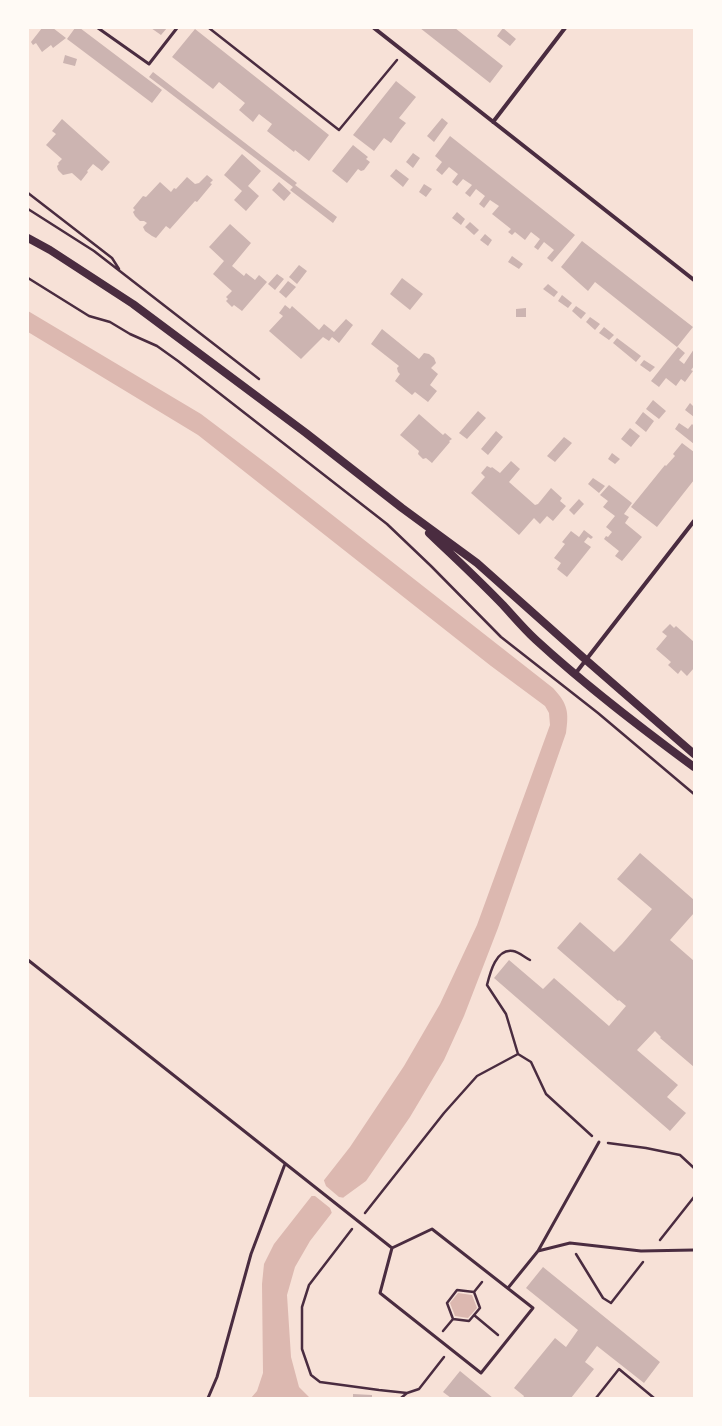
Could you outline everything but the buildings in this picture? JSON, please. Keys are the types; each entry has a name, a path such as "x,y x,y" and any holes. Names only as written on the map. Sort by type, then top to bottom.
{"main road":[{"path":"28,238 50,250 133,304 477,563 694,754"},
{"path":"402,508 473,575 534,639 608,701 694,767"}],"street":[{"path":"374,28 694,280"},
{"path":"493,122 565,28"},
{"path":"576,674 694,521"}],"lane":[{"path":"98,28 149,64 177,28"},
{"path":"28,960 392,1248"},
{"path":"508,1288 538,1251 599,1142"},
{"path":"208,1398 217,1377 251,1254 285,1164"},
{"path":"432,1230 533,1308 481,1373 380,1293 392,1248 432,1230"},
{"path":"538,1251 570,1243 641,1251 694,1250"}],"path":[{"path":"209,28 339,130 404,52"},
{"path":"28,193 112,258 120,271"},
{"path":"28,278 89,316 110,322 130,334 158,346 387,524 437,571 501,637 598,714 694,794"},
{"path":"530,960 518,953 511,951 506,952 492,965 487,985 506,1014 518,1054 531,1062 546,1094 599,1142 646,1148 680,1155 694,1168"},
{"path":"407,1393 320,1382 311,1375 302,1349 302,1307 309,1285 444,1113 477,1076 518,1054"},
{"path":"570,1243 603,1298 612,1303 694,1197"},
{"path":"457,1290 474,1292 480,1308 474,1315 469,1321 453,1319 446,1303 457,1290"},
{"path":"474,1315 506,1341"},
{"path":"401,1398 407,1393 419,1389 450,1349"},
{"path":"596,1398 619,1370 654,1398"}],"shaded area":[{"path":"28,311 201,414 275,470 553,688 562,699 566,709 566,733 498,928 464,1016 444,1060 410,1117 366,1181 344,1197 310,1241 295,1267 287,1295 291,1357 299,1387 310,1398 251,1398 257,1391 263,1373 262,1284 264,1264 274,1244 350,1147 404,1066 440,1004 477,925 550,725 549,713 545,706 491,666 198,435 28,332"},
{"path":"458,1293 472,1295 477,1308 468,1318 455,1316 450,1303"}],"pier":[{"path":"323,1178 326,1186 339,1197 345,1198 333,1216 330,1208 315,1196 310,1196"}]}
